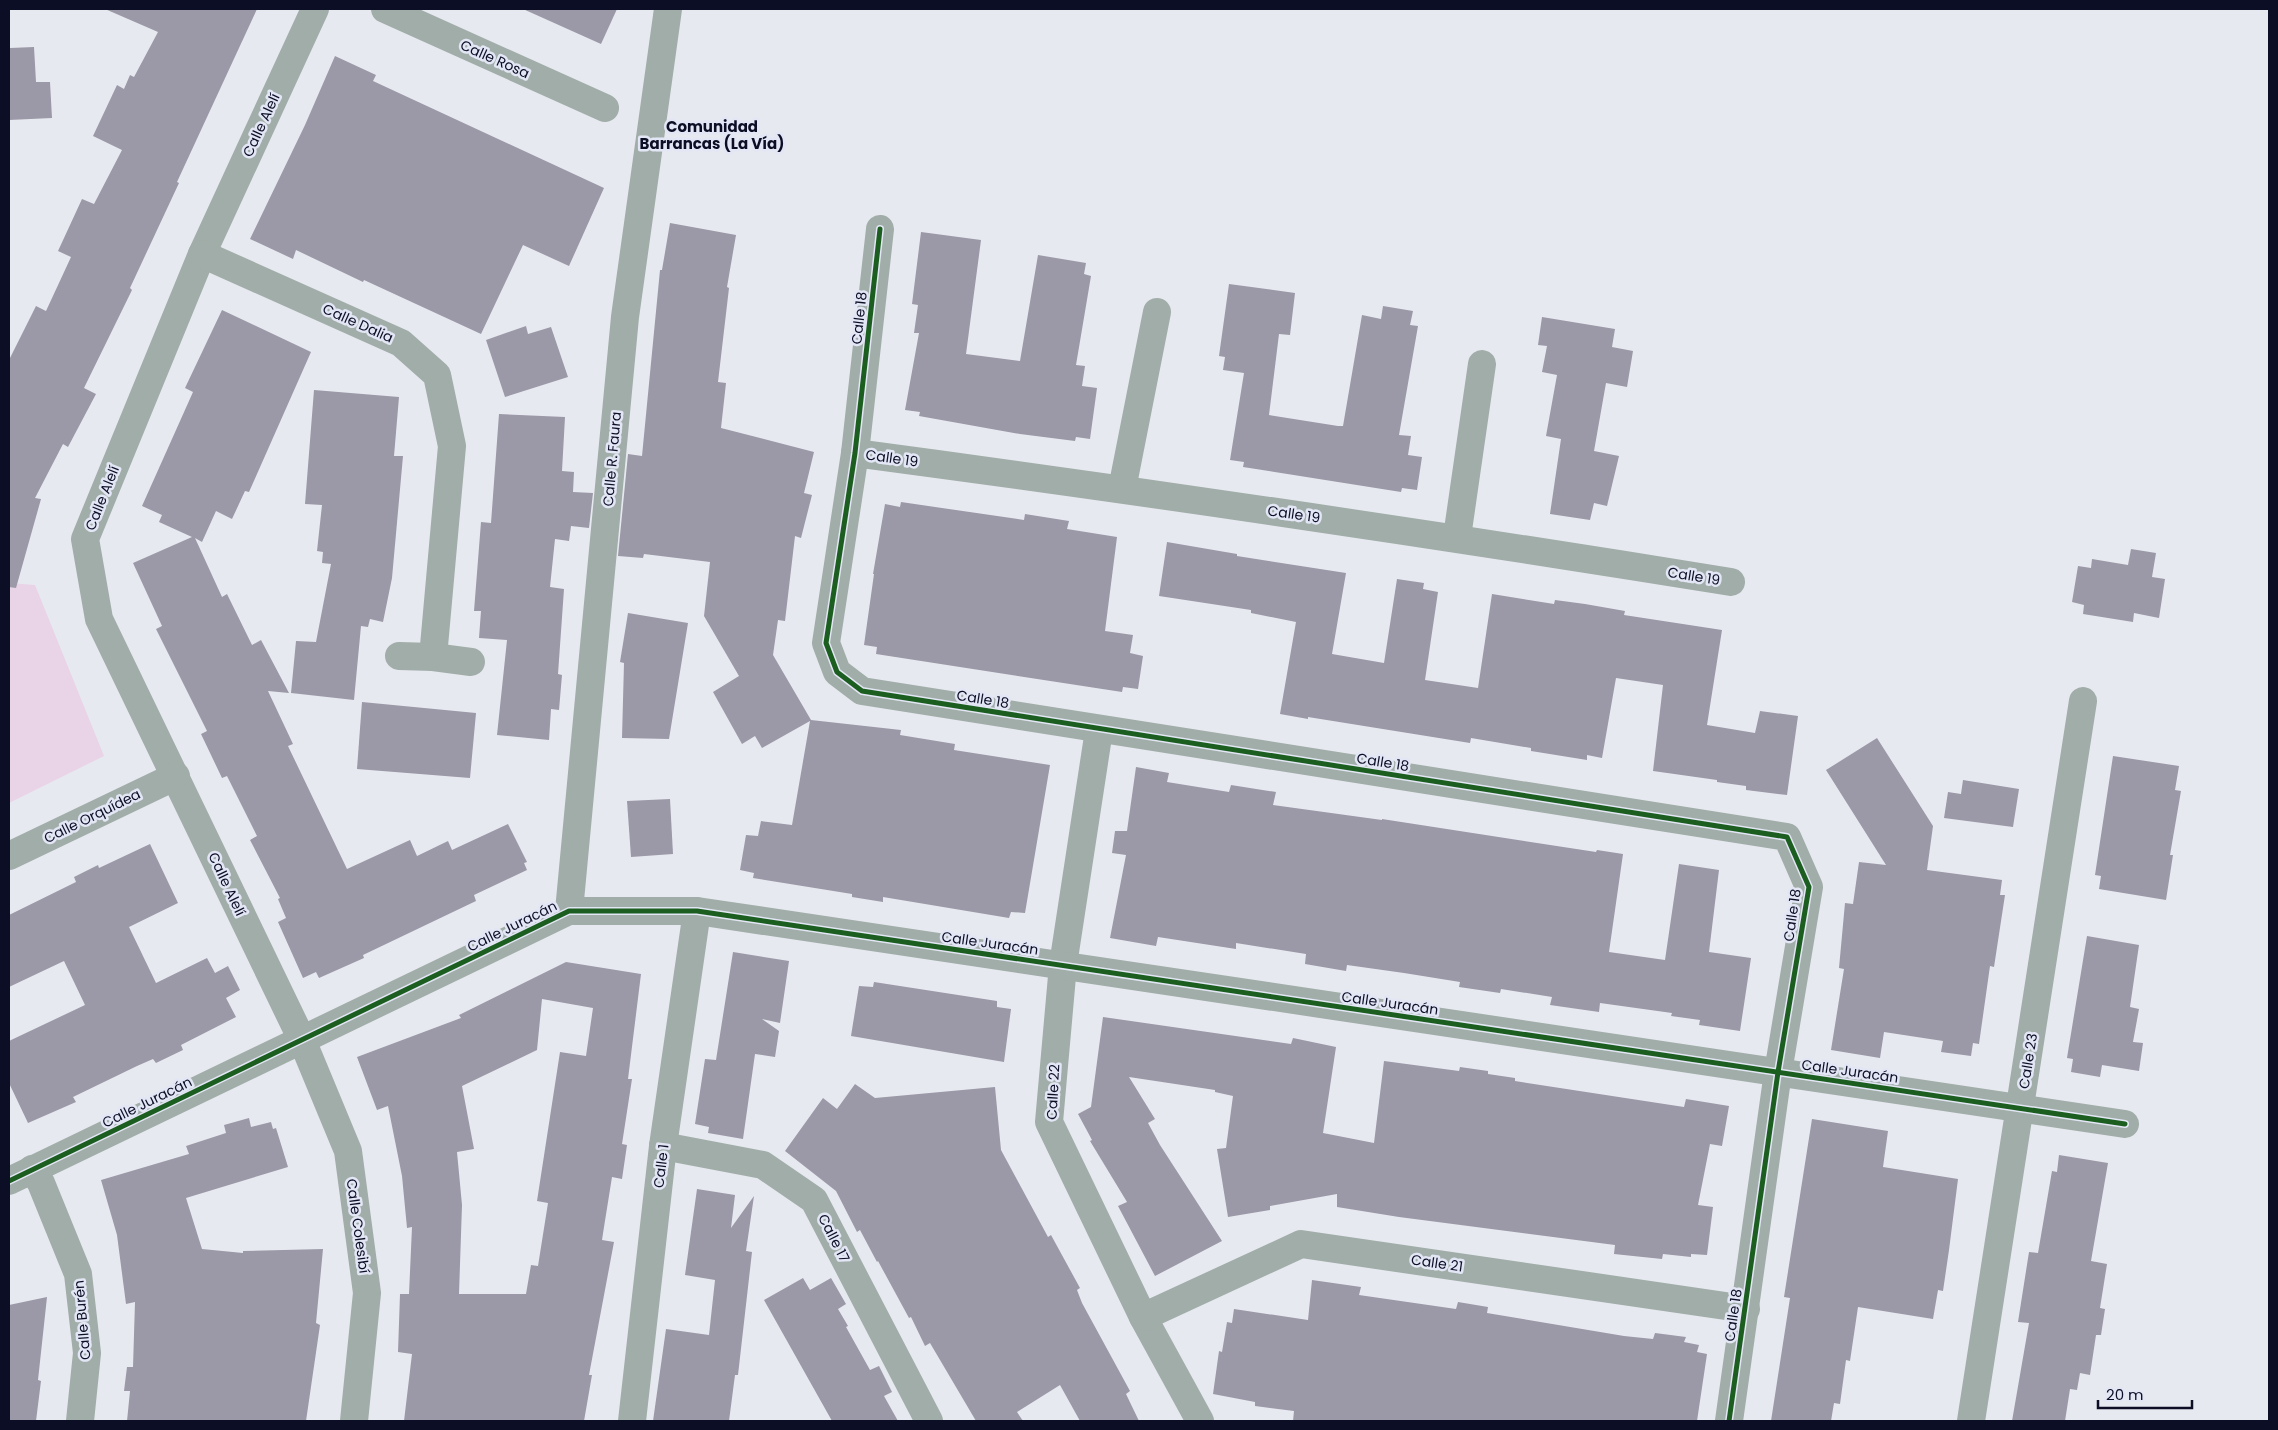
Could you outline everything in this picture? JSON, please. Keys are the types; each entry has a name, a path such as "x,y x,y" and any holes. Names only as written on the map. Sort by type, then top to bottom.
{"street":[{"name":"Calle Alelí","path":"302,1040 99,619 85,538 202,254 315,9"},
{"name":"Calle Rosa","path":"384,9 606,108"},
{"name":"Calle R. Faura","path":"569,911 626,317 668,9"},
{"name":"Calle 18","path":"880,229 855,453 826,643 837,672 862,691 1099,730 1787,837 1809,887 1778,1072 1729,1421"},
{"name":"Calle Dalia","path":"202,254 401,343 437,375 452,446 433,657"},
{"path":"1122,489 1157,312"},
{"path":"1457,538 1482,364"},
{"name":"Calle 19","path":"855,453 1122,489 1457,538 1731,582"},
{"path":"398,656 433,657 471,662"},
{"name":"Calle 23","path":"1971,1421 2083,701"},
{"name":"Calle 22","path":"1099,730 1063,966 1049,1122 1143,1318 1200,1421"},
{"name":"Calle Orquídea","path":"9,856 176,776"},
{"name":"Calle Juracán","path":"20,1175 569,911 697,911 2125,1124"},
{"name":"Calle 1","path":"632,1421 663,1146 697,911"},
{"name":"Calle Colesibí","path":"302,1040 348,1151 368,1293 354,1421"},
{"name":"Calle 17","path":"663,1146 763,1165 814,1200 929,1421"},
{"name":"Calle Burén","path":"20,1175 41,1183 78,1274 87,1353 80,1421"},
{"name":"Calle 21","path":"1143,1318 1301,1244 1746,1309"}],"shaded area":[{"path":"9,583 35,585 104,756 9,803"}],"building":[{"path":"105,9 257,9 177,182 179,183 130,288 132,290 84,388 96,394 68,447 63,444 35,498 41,499 16,588 9,587 9,360 36,306 46,311 71,257 58,251 82,199 94,204 122,150 93,136 117,85 124,89 130,75 134,77 158,32"},
{"path":"523,9 617,9 601,44"},
{"path":"34,47 36,82 50,82 52,118 9,120 10,48"},
{"path":"335,56 376,75 373,81 604,188 569,266 523,245 481,334 296,250 293,259 250,239 305,125"},
{"path":"670,223 736,235 727,287 729,288 718,382 726,383 721,428 814,452 804,493 812,495 801,538 795,536 785,621 778,620 773,655 811,720 901,730 900,735 955,744 954,750 1050,765 1025,913 1011,912 1009,918 883,897 883,902 852,897 852,894 753,878 754,873 740,870 746,835 758,836 761,821 792,825 810,721 762,748 755,736 742,744 713,692 739,676 704,616 710,562 644,554 643,558 618,556 628,454 642,456 660,270 662,270"},
{"path":"921,232 981,240 966,354 1020,361 1038,255 1086,263 1084,274 1091,276 1076,365 1085,366 1082,386 1097,388 1090,439 1076,437 1075,441 1020,434 919,416 920,412 905,410 919,333 914,333 918,305 912,304"},
{"path":"1229,284 1295,293 1290,335 1279,334 1269,415 1338,426 1343,426 1362,315 1381,319 1383,306 1413,311 1410,325 1418,326 1399,435 1411,436 1408,455 1422,457 1417,490 1402,488 1401,492 1243,467 1244,462 1230,460 1244,373 1223,370 1225,357 1219,356"},
{"path":"222,310 311,352 249,492 245,491 232,519 216,511 202,542 195,538 222,597 227,594 252,645 261,640 289,693 268,691 293,744 288,746 347,869 410,840 417,856 448,841 452,850 508,824 527,862 524,863 527,870 474,895 476,901 363,955 364,958 319,978 316,972 303,978 278,922 286,918 278,899 280,898 250,840 257,836 227,776 222,778 201,734 207,731 156,629 162,626 133,563 192,537 159,522 162,515 142,506 193,392 185,388"},
{"path":"1542,317 1615,329 1612,347 1633,351 1627,387 1606,383 1594,451 1619,456 1607,506 1594,503 1590,520 1550,514 1561,439 1546,436 1557,375 1542,372 1547,346 1538,345"},
{"path":"526,326 528,334 551,327 568,377 505,397 486,340"},
{"path":"314,390 399,397 394,456 403,456 392,578 383,622 370,619 368,627 361,626 354,700 291,693 296,641 316,642 331,564 322,563 323,552 317,551 322,505 305,504"},
{"path":"499,414 565,417 562,471 574,472 573,492 593,493 589,528 571,526 569,541 555,539 550,587 564,589 558,674 562,675 559,710 551,709 549,740 497,735 507,640 479,638 481,611 474,611 481,522 491,523"},
{"path":"901,502 1024,520 1025,514 1069,521 1067,529 1117,537 1105,631 1133,635 1130,653 1143,656 1138,689 1123,687 1122,692 876,654 877,647 864,645 873,574 885,504 900,507"},
{"path":"1167,542 1237,554 1237,556 1346,573 1332,654 1384,663 1397,579 1424,583 1423,589 1438,592 1425,680 1478,688 1492,594 1554,604 1555,600 1585,604 1625,611 1624,615 1722,630 1707,725 1755,733 1760,711 1798,716 1787,795 1746,790 1746,786 1717,782 1717,780 1653,771 1663,685 1616,678 1602,758 1587,755 1587,760 1531,751 1531,748 1471,738 1470,743 1280,714 1296,622 1251,613 1251,610 1159,596"},
{"path":"2131,549 2156,553 2152,577 2165,579 2159,618 2134,613 2133,622 2083,614 2084,605 2072,602 2078,566 2091,568 2092,559 2128,565"},
{"path":"628,613 688,623 669,739 622,738 624,663 620,662"},
{"path":"362,702 476,713 470,778 357,769"},
{"path":"1877,738 1933,826 1927,870 2002,880 2000,895 2005,895 1994,967 1990,966 1979,1044 1973,1043 1971,1056 1941,1052 1943,1041 1884,1032 1880,1058 1831,1050 1844,969 1839,968 1845,903 1853,904 1859,862 1886,865 1826,770"},
{"path":"2113,756 2179,766 2175,790 2181,791 2170,855 2173,855 2166,900 2099,889 2101,876 2095,875"},
{"path":"1136,767 1169,773 1167,782 1229,792 1231,785 1276,792 1273,805 1382,819 1596,852 1597,850 1623,854 1609,952 1665,960 1679,864 1719,870 1709,952 1751,958 1740,1031 1699,1025 1700,1020 1671,1016 1672,1013 1600,1003 1599,1012 1550,1005 1552,997 1501,989 1500,993 1459,987 1460,982 1347,965 1346,971 1305,964 1306,954 1236,943 1236,949 1158,937 1156,946 1110,938 1126,855 1112,853 1115,831 1127,831"},
{"path":"1963,780 2019,789 2013,827 1944,818 1948,792 1961,794"},
{"path":"670,799 673,854 631,857 627,801"},
{"path":"150,844 178,903 129,927 156,983 207,958 215,973 228,966 240,990 226,998 236,1017 181,1045 183,1050 156,1063 153,1059 137,1066 73,1097 76,1102 28,1123 9,1083 9,1041 85,1005 64,961 9,987 9,915 76,882 74,877 98,865 99,868"},
{"path":"2087,936 2139,945 2130,1007 2139,1009 2133,1042 2143,1043 2139,1071 2102,1065 2100,1077 2071,1072 2073,1059 2067,1058"},
{"path":"733,952 789,961 780,1023 762,1019 779,1031 775,1057 755,1054 743,1139 708,1133 709,1127 695,1124 705,1059 716,1060"},
{"path":"566,962 641,974 628,1079 632,1079 622,1144 627,1145 622,1179 612,1177 604,1227 602,1240 614,1242 589,1375 592,1375 584,1421 404,1421 412,1354 398,1352 400,1294 409,1294 412,1227 407,1228 402,1176 388,1106 377,1110 357,1057 461,1018 459,1015","holes":["542,999 593,1008 586,1056 560,1052 537,1201 548,1203 538,1266 531,1265 526,1294 459,1294 462,1205 457,1152 474,1149 462,1086 537,1050"]},
{"path":"874,982 997,1001 997,1007 1011,1009 1004,1062 851,1036 859,986 873,987"},
{"path":"1103,1017 1291,1044 1293,1038 1336,1047 1323,1133 1374,1143 1384,1061 1459,1071 1460,1067 1488,1071 1488,1074 1515,1078 1515,1081 1684,1107 1686,1099 1729,1106 1722,1146 1710,1144 1698,1205 1713,1207 1707,1255 1691,1254 1691,1257 1663,1254 1662,1259 1614,1254 1615,1245 1399,1217 1337,1207 1337,1194 1270,1206 1270,1210 1228,1217 1217,1149 1226,1148 1233,1096 1215,1092 1215,1090 1129,1077 1155,1119 1148,1123 1160,1145 1222,1241 1155,1276 1118,1206 1127,1202 1090,1141 1092,1140 1078,1114 1091,1107"},
{"path":"855,1084 875,1098 995,1087 1001,1150 1048,1237 1051,1235 1080,1288 1077,1290 1082,1303 1130,1391 1126,1394 1139,1421 1080,1421 1060,1385 1017,1412 1023,1421 976,1421 930,1343 925,1346 911,1317 909,1318 860,1230 857,1232 836,1191 785,1151 823,1098 837,1109"},
{"path":"249,1118 251,1127 271,1122 273,1129 276,1128 288,1167 186,1198 202,1249 243,1253 243,1251 323,1249 316,1323 320,1325 306,1421 127,1421 130,1391 124,1391 127,1367 133,1367 135,1302 126,1304 117,1235 101,1180 189,1154 186,1146 226,1133 224,1125"},
{"path":"1812,1119 1888,1131 1883,1167 1958,1179 1949,1250 1943,1291 1938,1290 1933,1319 1858,1307 1850,1361 1846,1360 1840,1404 1834,1403 1831,1421 1771,1421 1790,1298 1784,1297"},
{"path":"2059,1155 2108,1163 2091,1261 2107,1264 2100,1308 2105,1309 2101,1335 2096,1335 2090,1375 2080,1373 2077,1390 2070,1389 2065,1421 2012,1421 2029,1323 2018,1322 2029,1252 2038,1253 2052,1171 2057,1172"},
{"path":"697,1189 735,1195 731,1228 754,1196 746,1251 752,1252 738,1375 735,1375 729,1421 653,1421 666,1329 709,1335 715,1280 685,1275"},
{"path":"803,1278 810,1290 831,1278 846,1304 838,1309 848,1326 846,1327 870,1370 879,1366 892,1392 884,1396 898,1421 832,1421 764,1300"},
{"path":"1312,1280 1361,1287 1359,1295 1456,1309 1458,1302 1488,1307 1487,1313 1624,1336 1653,1339 1655,1333 1686,1337 1684,1342 1699,1345 1697,1352 1707,1354 1697,1421 1293,1421 1294,1411 1255,1406 1255,1402 1213,1394 1219,1351 1222,1352 1227,1322 1232,1323 1234,1309 1308,1320"},
{"path":"47,1297 38,1380 41,1381 36,1421 9,1421 9,1305"}],"cycle path":[{"path":"880,229 855,453 826,643 837,672 862,691 1787,837 1809,887 1778,1072 1729,1421"},
{"path":"9,1181 569,911 697,911 2125,1124"}],"district":[{"name":"Comunidad Barrancas (La Vía)","path":"712,136"}]}
